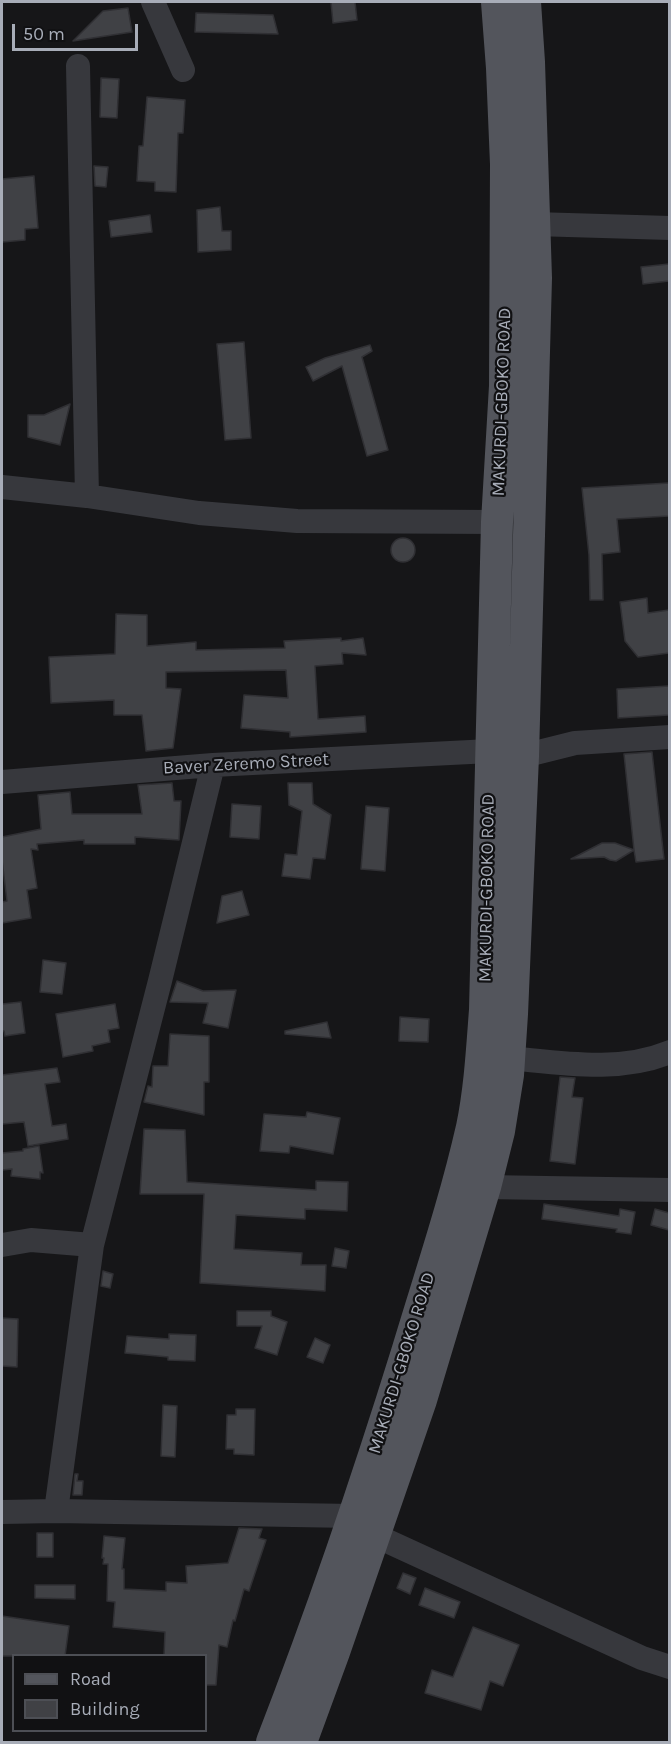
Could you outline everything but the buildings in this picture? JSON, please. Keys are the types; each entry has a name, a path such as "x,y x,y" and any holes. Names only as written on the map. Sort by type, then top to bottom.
{"main road":[{"name":"MAKURDI-GBOKO ROAD","path":"272,1743 309,1645 364,1525 402,1366 457,1184 472,1125 499,1067 485,1010 497,522 505,386 506,164 497,2"},
{"path":"301,1743 334,1652 364,1525 421,1400 485,1187 499,1131 499,1067 523,756 534,382 536,278 525,2"}],"street":[{"path":"153,2 183,70"},
{"path":"78,66 87,496"},
{"path":"534,224 669,228"},
{"path":"2,487 87,496 199,513 297,521 497,522"},
{"path":"523,756 575,743 669,737"},
{"name":"Baver Zeremo Street","path":"2,782 213,765 490,751"},
{"path":"56,1511 92,1245 213,765"},
{"path":"499,1067 599,1065 640,1061 669,1052"},
{"path":"485,1187 669,1190"},
{"path":"2,1245 31,1240 92,1245"},
{"path":"2,1512 56,1511 364,1525 642,1658 669,1667"}]}
